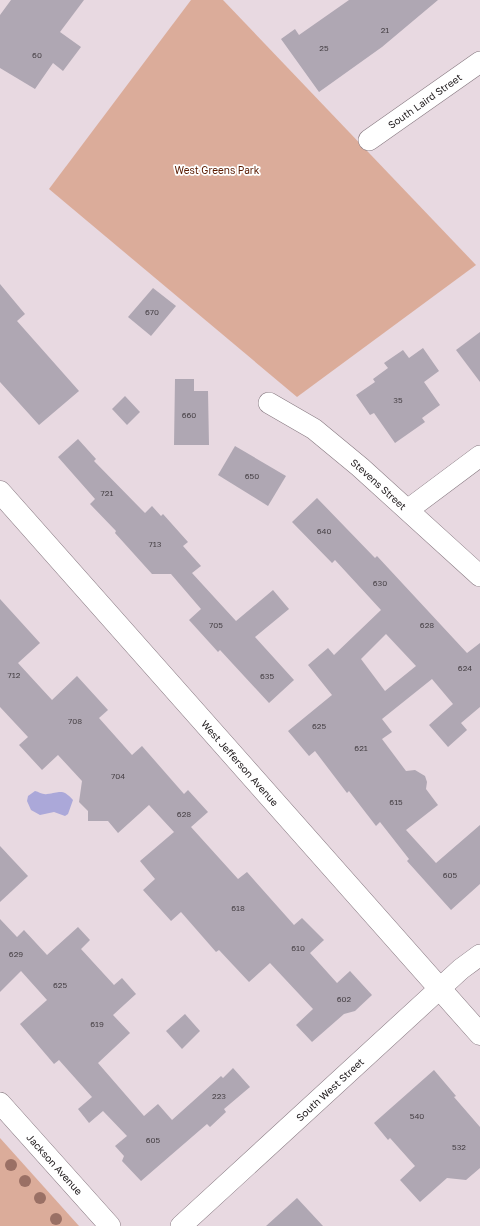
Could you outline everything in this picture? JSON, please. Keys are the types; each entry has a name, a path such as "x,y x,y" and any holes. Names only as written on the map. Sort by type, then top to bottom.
{"street":[{"name":"South Laird Street","path":"369,140 480,62"},
{"name":"Stevens Street","path":"269,403 314,429 360,466 480,576"},
{"path":"409,510 480,456"},
{"name":"West Jefferson Avenue","path":"0,492 480,1034"},
{"name":"South West Street","path":"181,1226 440,988 461,969 480,955"},
{"name":"Jackson Avenue","path":"0,1103 110,1226"}],"green space":[{"name":"West Greens Park","path":"191,0 223,0 476,265 297,397 49,189"},
{"path":"0,1138 79,1226 0,1226"}],"water":[{"path":"35,791 44,794 61,792 66,794 73,800 68,814 65,816 54,812 40,815 31,810 27,801 28,796"}],"building":[{"path":"11,0 84,0 60,32 81,47 63,71 53,63 35,89 0,68 0,15"},
{"path":"349,0 438,0 382,47 319,92 281,39 295,29 299,35"},
{"path":"0,284 25,314 17,321 79,391 39,425 0,382"},
{"path":"153,288 176,306 151,336 128,317"},
{"path":"480,332 480,382 456,350"},
{"path":"423,348 439,371 424,382 440,405 422,418 425,422 395,443 374,413 370,415 356,395 375,382 373,379 388,368 384,363 403,350 409,358"},
{"path":"175,379 194,379 194,391 208,391 209,445 174,445"},
{"path":"125,396 140,412 127,425 112,409"},
{"path":"78,439 96,459 94,461 145,513 152,506 161,516 163,514 188,542 183,546 201,566 192,573 236,621 273,590 289,609 255,637 294,680 269,703 220,650 218,652 189,620 201,609 171,574 152,574 115,533 116,531 90,504 95,499 58,457"},
{"path":"235,446 286,476 268,506 218,475"},
{"path":"317,498 375,558 377,556 467,653 480,643 480,707 461,723 467,730 448,747 429,725 453,704 432,679 382,719 392,732 382,739 406,771 415,770 425,776 427,782 426,789 438,805 406,830 436,863 480,825 480,884 451,910 407,861 409,859 380,822 376,826 349,791 347,793 315,751 309,756 288,731 332,695 308,665 328,648 334,655 381,610 335,560 332,563 292,522","holes":["386,634 416,666 385,691 361,659"]},
{"path":"0,599 40,643 18,663 52,700 77,676 108,710 99,718 132,755 142,746 184,794 188,790 208,812 191,827 238,879 247,872 294,925 302,918 324,940 310,953 337,983 350,971 372,995 355,1011 344,1014 312,1042 296,1025 313,1009 270,963 249,982 219,950 216,952 181,912 171,921 143,890 155,879 140,861 174,832 149,805 118,833 108,821 88,821 88,811 79,802 82,781 58,755 42,770 19,745 28,737 0,707"},
{"path":"0,846 28,876 0,902"},
{"path":"0,919 17,937 24,930 47,955 78,927 90,940 81,949 114,985 122,978 136,994 113,1015 130,1033 98,1063 144,1116 158,1104 172,1120 221,1076 223,1078 233,1068 250,1087 224,1109 226,1112 210,1127 207,1124 141,1181 122,1161 124,1156 115,1146 127,1136 103,1111 89,1123 78,1109 92,1097 59,1060 54,1064 20,1024 47,1000 21,971 0,992"},
{"path":"185,1014 200,1031 182,1049 166,1031"},
{"path":"434,1070 456,1096 454,1097 480,1127 480,1168 466,1180 447,1178 420,1202 400,1180 415,1166 390,1138 388,1140 374,1123"},
{"path":"297,1198 323,1226 266,1226"}]}
